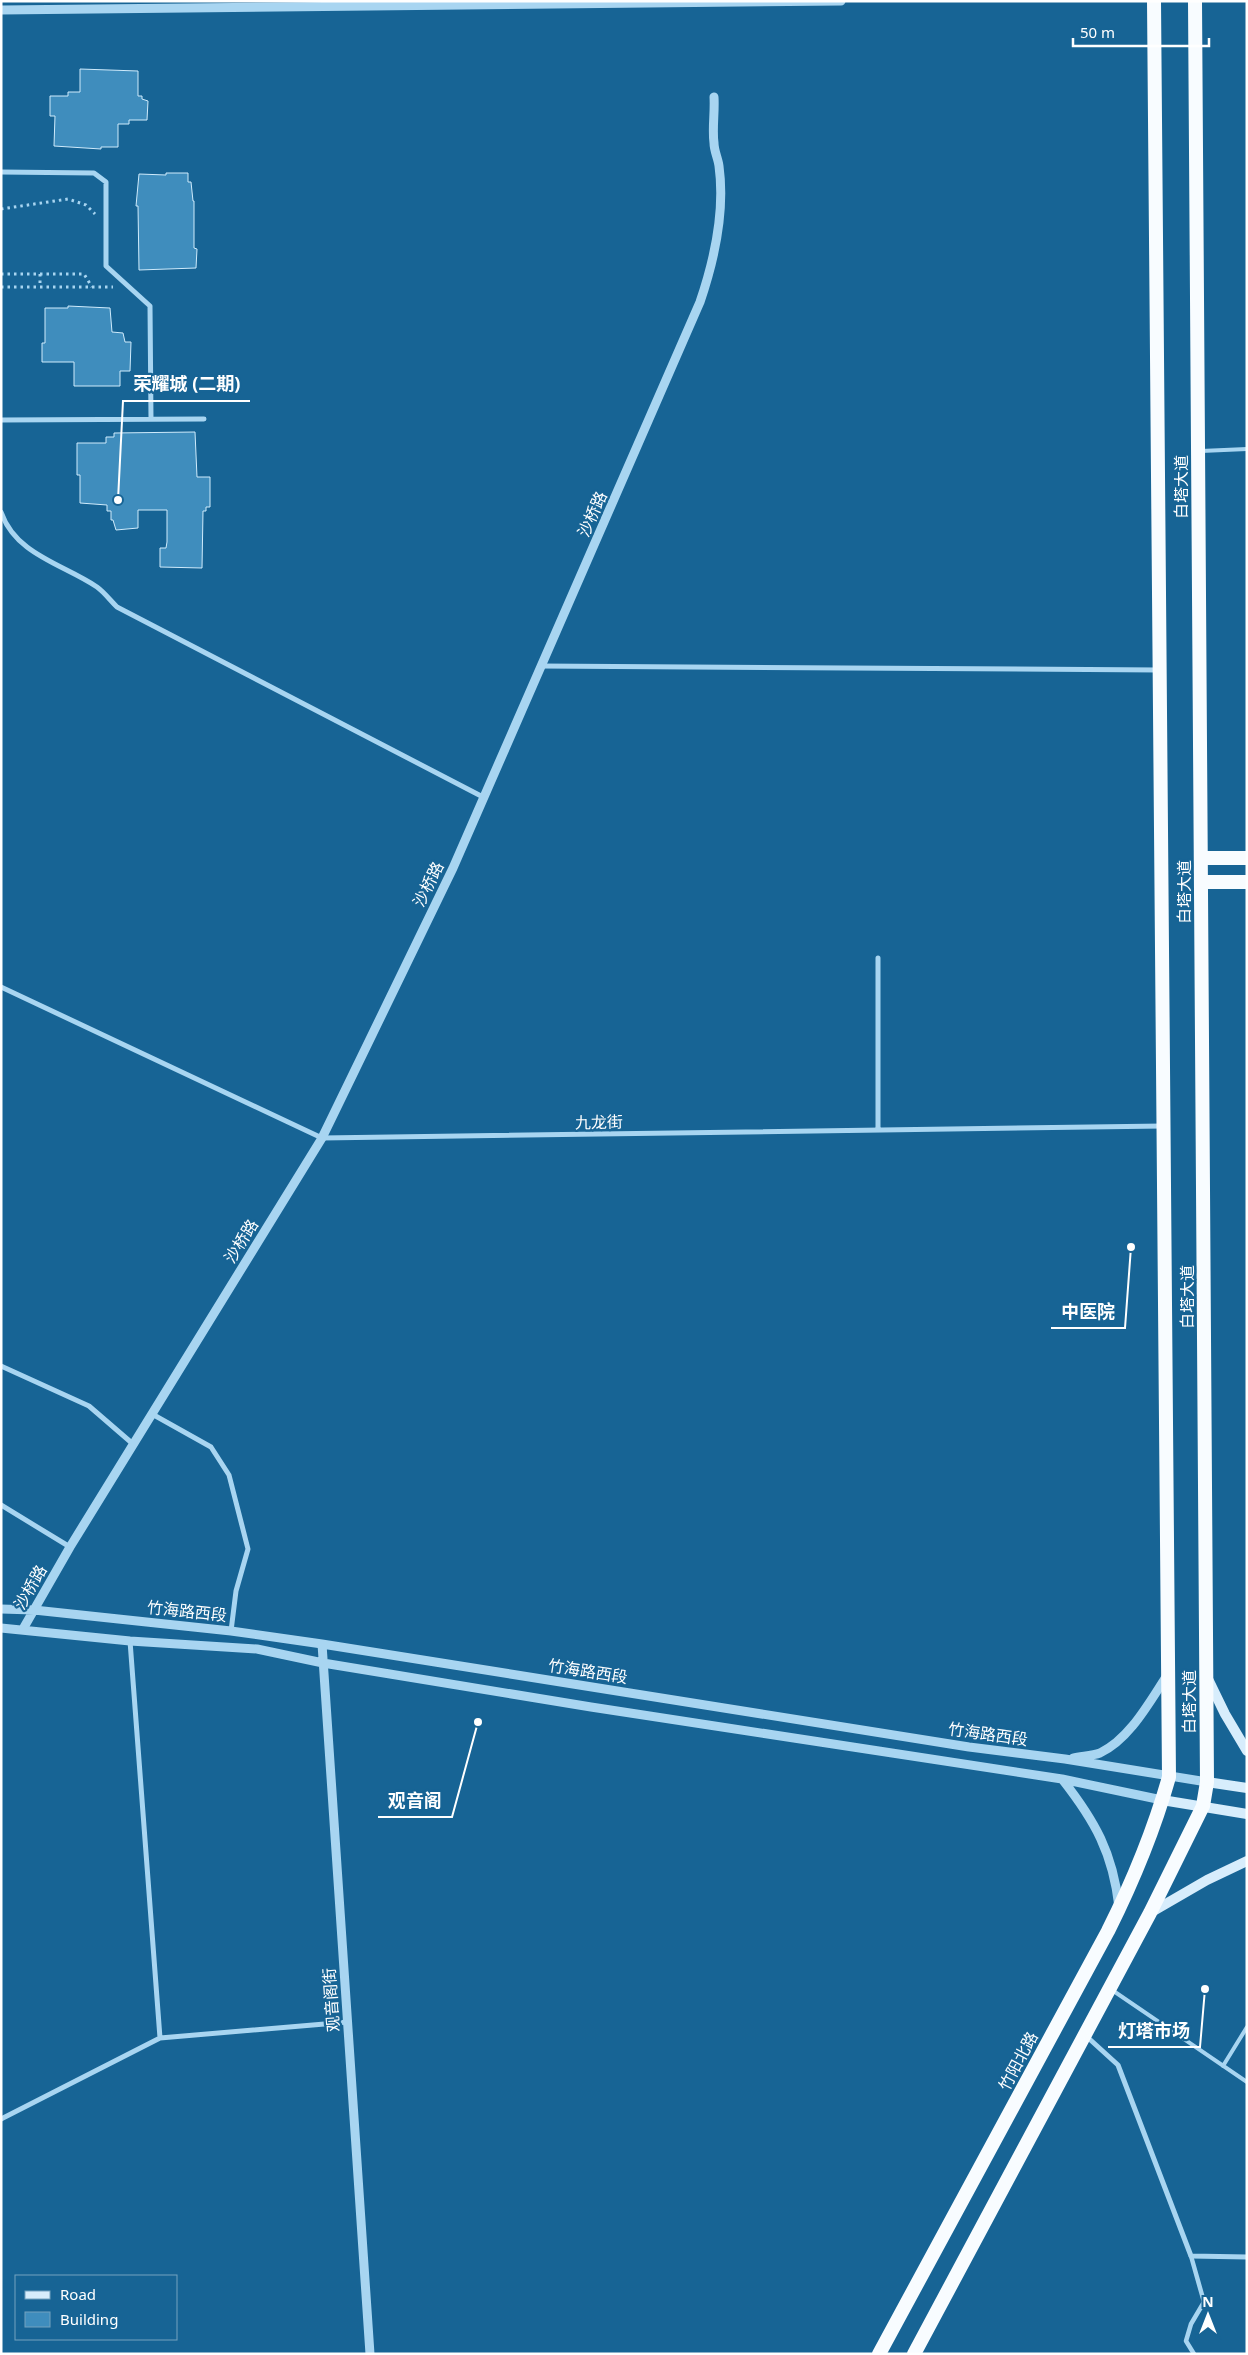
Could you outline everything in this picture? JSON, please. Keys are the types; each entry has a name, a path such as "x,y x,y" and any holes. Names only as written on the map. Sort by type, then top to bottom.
{"highway":[{"name":"白塔大道","path":"1154,1 1169,1777"},
{"name":"白塔大道","path":"1195,1 1207,1782"},
{"path":"1201,858 1247,858"},
{"path":"1201,882 1247,882"},
{"name":"竹阳北路","path":"879,2354 1119,1909 1162,1800 1169,1777"},
{"path":"914,2354 1150,1913 1203,1806 1207,1782"}],"main road":[{"path":"1207,1677 1225,1714 1247,1751"},
{"path":"1207,1782 1247,1788"},
{"path":"1162,1800 1247,1814"},
{"path":"1150,1913 1207,1880 1247,1861"}],"street":[{"path":"1,10 841,1"},
{"name":"沙桥路","path":"23,1630 70,1547 322,1138 453,868 540,666 626,475 700,302 710,274 716,248 720,196 720,166 714,143 714,97"},
{"path":"1,172 94,173 106,182 106,266 150,306 151,419"},
{"path":"1,420 204,419"},
{"path":"1,512 6,525 34,553 98,588 117,607 483,797"},
{"path":"540,666 1160,670"},
{"path":"878,958 878,1130"},
{"path":"1,987 322,1138"},
{"name":"九龙街","path":"322,1138 1164,1126"},
{"path":"1,1366 89,1406 134,1444"},
{"path":"152,1414 211,1447 228,1475 248,1549 236,1590 231,1631"},
{"path":"1,1505 70,1547"},
{"name":"竹海路西段","path":"1,1609 34,1610 231,1631 322,1644 959,1745 1064,1759 1207,1782"},
{"name":"竹海路西段","path":"1,1628 130,1641 257,1649 323,1663 582,1705 1062,1779 1162,1800"},
{"path":"130,1641 160,2038"},
{"name":"观音阁街","path":"322,1644 370,2354"},
{"path":"1064,1759 1099,1753 1120,1738 1143,1712 1168,1674"},
{"path":"1062,1779 1082,1805 1106,1847 1116,1878 1119,1909"},
{"path":"1,2118 160,2038 348,2022"},
{"path":"1085,2034 1118,2065 1191,2256 1204,2302 1191,2324 1186,2341 1194,2354"},
{"path":"1191,2256 1247,2257"}],"lane":[{"path":"1198,451 1247,449"},
{"path":"1110,1988 1247,2082"},
{"path":"1223,2066 1247,2027"}],"path":[{"path":"1,208 68,199 86,205 106,226"},
{"path":"1,274 84,274 92,287"},
{"path":"40,274 40,287"},
{"path":"1,287 130,287"}],"building":[{"path":"80,69 138,71 138,96 142,96 142,99 148,101 147,120 129,120 129,124 118,124 118,147 101,147 101,149 54,146 55,116 50,116 50,96 68,96 68,92 80,92"},
{"path":"166,173 188,173 188,182 191,182 194,201 194,248 197,249 196,268 139,270 138,206 136,206 139,174 166,175"},
{"path":"68,306 110,308 112,332 123,333 125,342 131,342 130,371 120,371 120,386 74,386 74,362 42,362 42,343 45,343 45,308 68,308"},
{"path":"195,432 197,477 210,477 210,507 206,507 206,511 203,511 202,568 160,567 160,548 166,548 167,542 167,510 138,510 138,528 116,530 113,520 111,520 111,511 107,511 107,505 80,503 80,475 77,475 77,443 106,443 106,437 114,437 114,433"}],"place":[{"name":"荣耀城 (二期)","path":"118,500"},
{"name":"中医院","path":"1131,1247"},
{"name":"观音阁","path":"478,1722"},
{"name":"灯塔市场","path":"1205,1989"}]}
